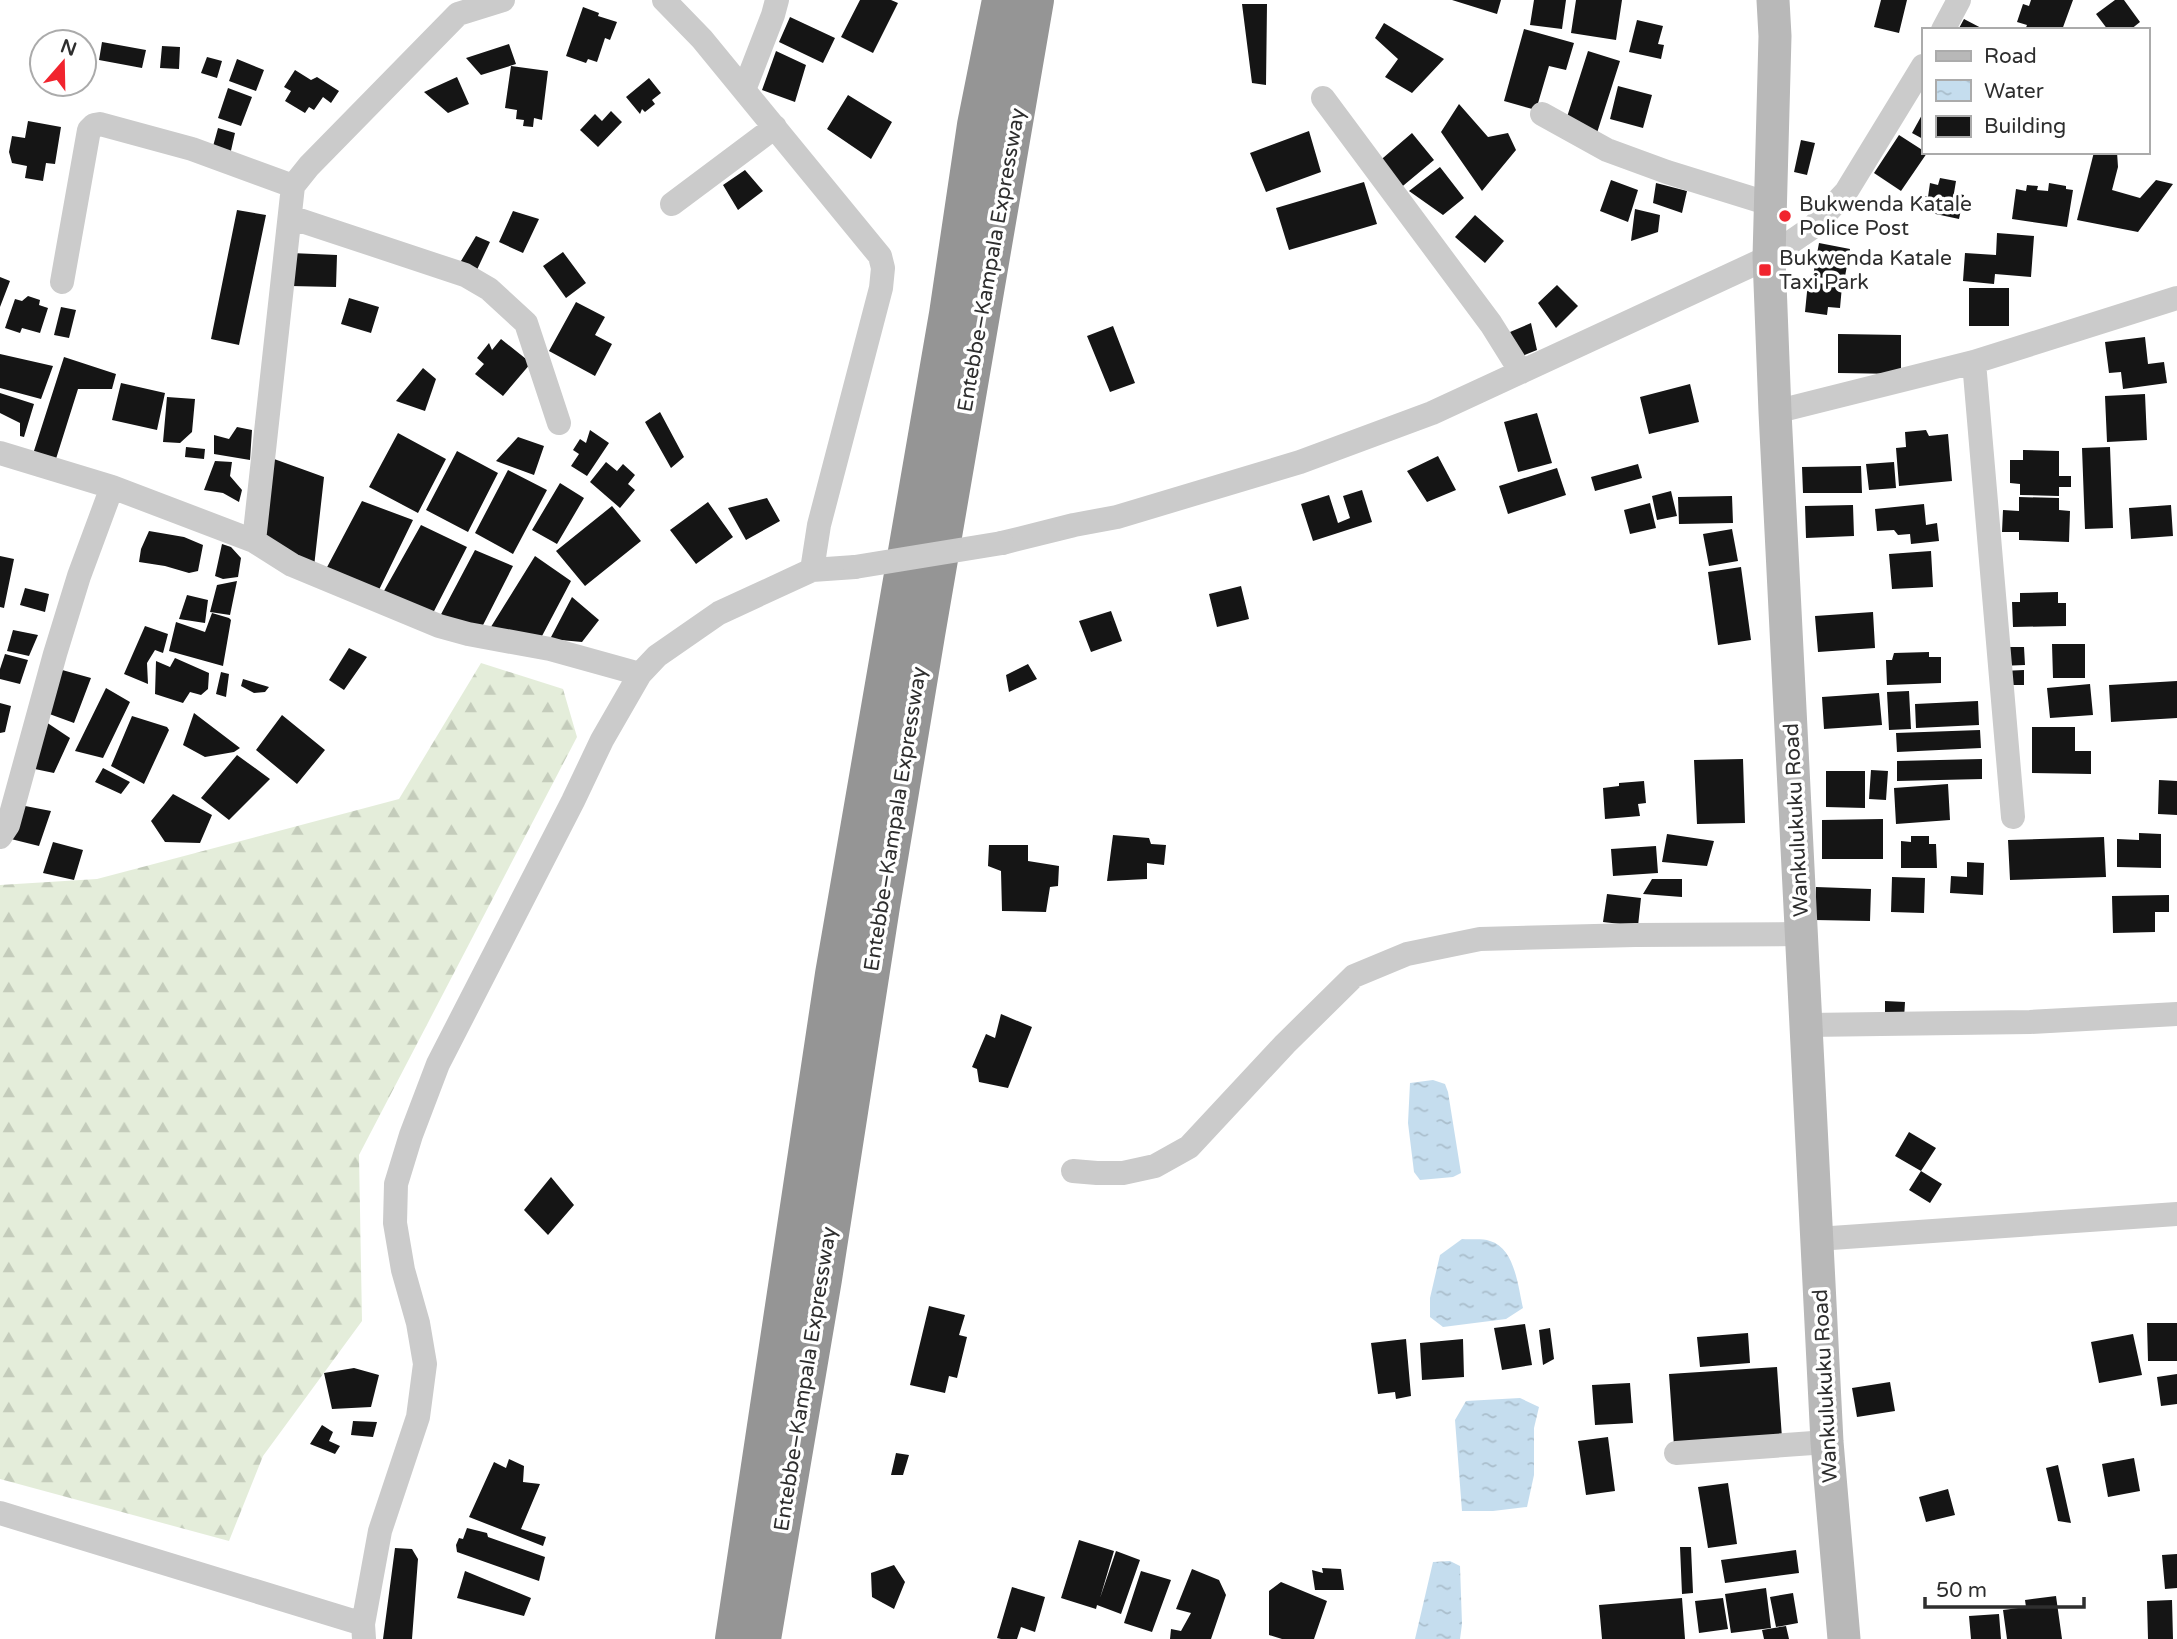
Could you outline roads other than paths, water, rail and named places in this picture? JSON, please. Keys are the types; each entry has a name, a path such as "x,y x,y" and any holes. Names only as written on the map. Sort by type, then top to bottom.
{"highway":[{"name":"Entebbe–Kampala Expressway","path":"734,1639 834,974 948,314 976,125 1001,0"},
{"name":"Entebbe–Kampala Expressway","path":"762,1639 823,1279 923,648 1035,0"}],"main road":[{"name":"Wankulukuku Road","path":"1773,0 1775,36 1769,257 1775,412 1828,1442 1844,1639"}],"street":[{"path":"254,541 293,186 452,7 503,0"},
{"path":"664,0 702,39 880,256 883,268 880,288 819,525 813,570"},
{"path":"744,90 777,0"},
{"path":"1944,28 1959,0"},
{"path":"0,1513 363,1631 380,1531 418,1417 425,1364 418,1323 403,1270 396,1223 396,1184 438,1064 602,740 640,674 657,656 719,613 813,570 855,567 1002,543 1074,524 1117,517 1300,462 1432,413 1769,257 1813,228 1846,192 1922,68"},
{"path":"1323,98 1483,312 1521,372"},
{"path":"1542,114 1607,150 1770,204"},
{"path":"62,282 89,130 94,125 100,124 192,149 293,186"},
{"path":"672,204 775,127"},
{"path":"290,217 465,275 489,289 526,323 559,423"},
{"path":"1775,412 1975,362 2177,298"},
{"path":"1975,362 2013,817"},
{"path":"0,453 112,487 254,541 292,565 439,626 551,649 640,674"},
{"path":"0,837 8,825 79,576 112,487"},
{"path":"1073,1171 1123,1173 1155,1166 1189,1147 1353,976 1407,954 1480,939 1802,934"},
{"path":"1807,1025 2030,1022 2177,1014"},
{"path":"1817,1239 2177,1214"},
{"path":"1676,1453 1828,1442"}],"water":[{"path":"1433,1080 1445,1084 1448,1092 1461,1173 1453,1177 1420,1180 1414,1172 1408,1123 1410,1083"},
{"path":"1462,1239 1490,1241 1505,1251 1514,1269 1523,1308 1506,1319 1443,1327 1430,1317 1430,1298 1440,1255"},
{"path":"1520,1398 1539,1407 1534,1428 1534,1475 1527,1507 1462,1511 1455,1420 1466,1401"},
{"path":"1450,1561 1460,1566 1460,1639 1415,1639 1433,1562"}],"place":[{"name":"Bukwenda Katale Police Post","path":"1785,216"},
{"name":"Bukwenda Katale Taxi Park","path":"1765,270"}]}
